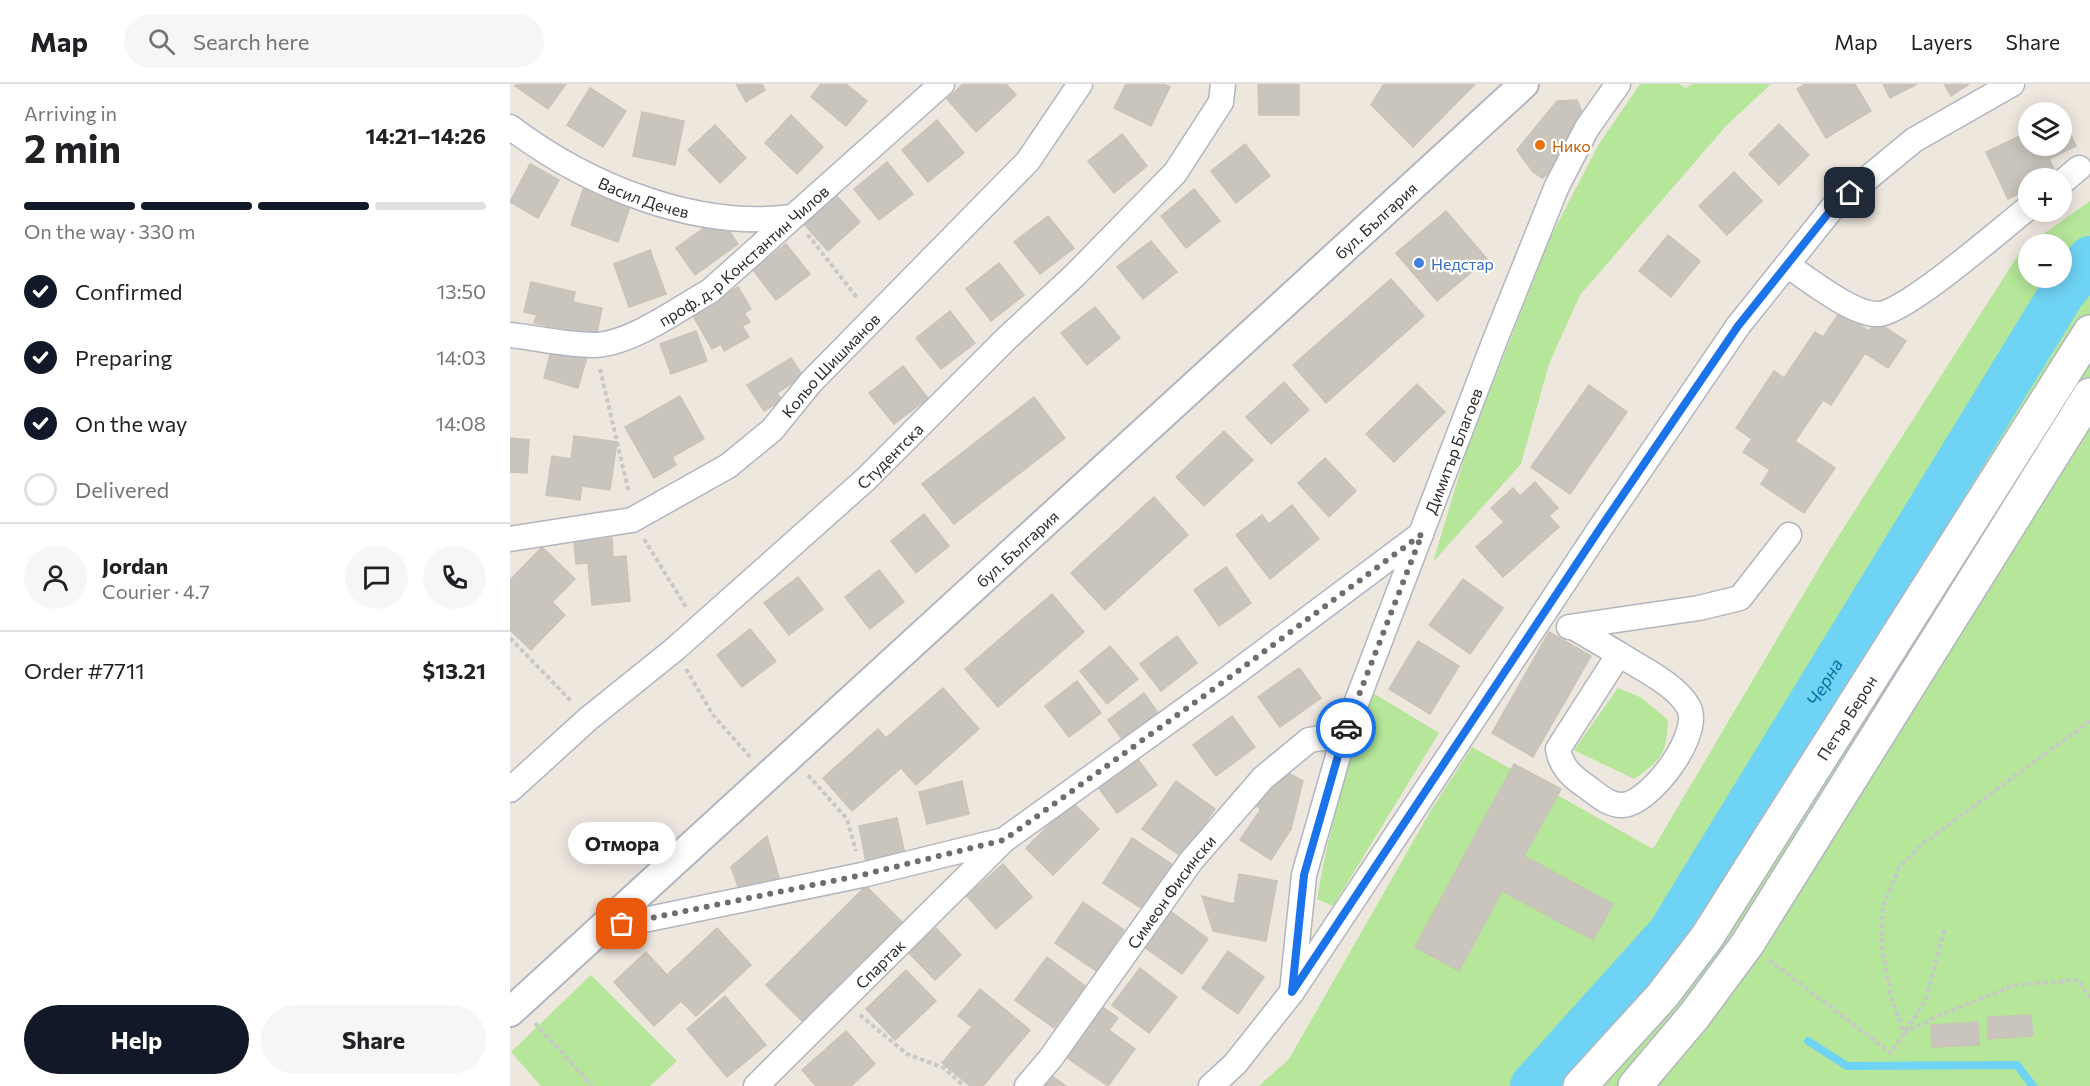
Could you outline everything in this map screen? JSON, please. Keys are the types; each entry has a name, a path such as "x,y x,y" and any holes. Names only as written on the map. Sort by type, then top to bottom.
{"main road":[{"name":"Петър Берон","path":"1580,1086 1662,996 1707,937 2090,332"},
{"path":"1635,1086 1694,1016 1748,943 2090,395"}],"street":[{"name":"проф. д-р Константин Чилов","path":"510,335 594,345 628,337 710,291 942,84"},
{"name":"Кольо Шишманов","path":"510,538 632,520 728,466 772,429 811,382 1028,161 1080,84"},
{"name":"Студентска","path":"510,790 588,719 675,650 866,479 1007,338 1074,276 1175,173 1221,102 1224,84"},
{"name":"бул. България","path":"510,1012 1524,84"},
{"name":"Димитър Благоев","path":"1292,992 1304,875 1344,735 1495,340 1557,186 1587,128 1618,84"},
{"path":"1211,1086 1235,1064 1292,992 1738,326 1834,206 1914,140 2012,84"},
{"name":"Васил Дечев","path":"510,127 577,170 673,208 710,217 742,220 792,217"},
{"path":"1787,265 1839,302 1878,314 1909,301 2018,216"},
{"path":"600,929 862,875 1004,840 1422,534"},
{"path":"1573,627 1699,608 1740,598 1789,536"},
{"path":"1540,620 1573,627 1618,654 1671,688 1689,706 1692,724 1672,765 1651,789 1625,805 1610,803 1574,779 1560,761 1558,749 1618,654"},
{"name":"Симеон Фисински","path":"1028,1086 1109,979 1191,861 1263,778 1309,740 1344,735"},
{"name":"Спартак","path":"756,1086 1004,840"}],"path":[{"path":"792,217 795,244 809,236 860,301"},
{"path":"510,638 588,719"},
{"path":"675,650 713,715 766,776"},
{"path":"1904,1033 1891,997 1881,943 1883,906 1899,868 1926,841 2090,721"},
{"path":"790,754 847,819 862,875"},
{"path":"1748,943 1891,1053 1926,999 1945,927"},
{"path":"1904,1033 1938,1016 2015,985 2078,980 2090,998"},
{"path":"842,1000 907,1054 944,1068 964,1086"},
{"path":"556,1047 592,1086"}],"green space":[{"path":"1640,84 1679,84 1686,88 1692,84 1771,84 1726,126 1580,295 1549,364 1521,464 1433,562 1467,449 1551,236 1599,144"},
{"path":"2090,201 2090,1086 1259,1086 1289,1059 1431,810 1472,747 1653,849 1829,551 2018,255 2018,288 2072,288 2072,234 2043,234 2060,222 2072,222 2072,214"},
{"path":"1618,688 1642,698 1668,720 1666,741 1661,755 1657,761 1634,779 1574,750"},
{"path":"1373,693 1439,733 1333,906 1317,899 1333,821 1347,769"},
{"path":"591,975 677,1061 650,1086 541,1086 511,1052"}],"building":[{"path":"517,84 566,84 548,109 515,86"},
{"path":"736,84 762,84 765,90 746,102"},
{"path":"821,84 846,84 867,101 846,126 811,97"},
{"path":"963,84 1006,84 1016,95 976,132 947,99"},
{"path":"1126,84 1163,84 1170,87 1151,126 1114,108"},
{"path":"1258,84 1299,84 1299,115 1259,115"},
{"path":"1384,84 1475,84 1413,147 1371,105"},
{"path":"1805,84 1855,84 1871,111 1826,138 1797,89"},
{"path":"1883,84 1917,84 1890,98"},
{"path":"1944,84 1969,84 1951,96"},
{"path":"590,88 626,111 603,147 567,125"},
{"path":"1577,100 1585,119 1563,162 1542,178 1533,172 1517,150 1557,101"},
{"path":"642,112 684,121 675,165 633,156"},
{"path":"791,115 823,147 797,174 765,143"},
{"path":"937,120 964,153 928,182 902,150"},
{"path":"1779,124 1809,155 1779,185 1749,154"},
{"path":"715,125 746,158 720,183 688,150"},
{"path":"1122,134 1147,166 1114,193 1088,161"},
{"path":"2018,137 2018,156 2055,156 2049,159 2054,168 2018,168 2018,194 2008,199 1986,152"},
{"path":"1245,144 1270,176 1236,203 1211,171"},
{"path":"887,162 913,194 879,220 854,189"},
{"path":"530,164 559,180 538,218 510,202"},
{"path":"1734,172 1762,201 1727,235 1699,206"},
{"path":"585,184 632,201 618,242 571,225"},
{"path":"1194,189 1220,221 1186,248 1161,216"},
{"path":"836,195 860,222 828,251 804,224"},
{"path":"1446,211 1487,259 1437,301 1396,253"},
{"path":"1048,216 1074,248 1040,274 1014,242"},
{"path":"723,221 738,244 695,275 676,248 707,226 709,231"},
{"path":"1668,235 1700,261 1671,297 1639,271"},
{"path":"1151,241 1177,272 1143,299 1117,267"},
{"path":"786,244 810,274 776,300 753,270"},
{"path":"650,250 666,294 629,307 614,264"},
{"path":"999,263 1024,295 991,321 966,289"},
{"path":"1391,279 1424,316 1326,403 1293,365"},
{"path":"531,282 575,292 573,302 602,308 596,337 534,323 537,315 524,312"},
{"path":"738,287 751,309 744,313 750,322 742,326 749,337 724,351 721,344 712,349 692,314"},
{"path":"1095,307 1120,338 1087,365 1061,333"},
{"path":"950,311 975,343 941,369 916,338"},
{"path":"1840,312 1869,331 1876,321 1906,341 1888,368 1865,353 1831,405 1823,400 1795,441 1835,468 1804,513 1761,484 1770,470 1743,452 1752,439 1736,428 1774,371 1784,378 1815,332 1823,337"},
{"path":"696,331 707,361 671,374 660,344"},
{"path":"552,347 587,357 578,388 544,378"},
{"path":"791,358 803,376 777,393 782,400 764,411 747,385"},
{"path":"903,366 928,398 894,424 869,393"},
{"path":"1284,382 1309,410 1271,444 1246,417"},
{"path":"1417,384 1445,412 1394,462 1366,434"},
{"path":"1589,385 1627,412 1570,494 1531,467"},
{"path":"680,396 704,439 672,457 676,465 654,478 625,427"},
{"path":"1034,397 1065,438 954,524 922,484"},
{"path":"1224,431 1253,460 1204,506 1176,477"},
{"path":"574,436 617,442 610,490 582,486 580,500 546,495 552,456 571,459"},
{"path":"510,438 529,440 527,473 510,472"},
{"path":"1325,458 1356,491 1329,517 1298,483"},
{"path":"1535,482 1558,508 1549,516 1559,527 1503,577 1476,547 1504,522 1491,508 1513,488 1520,496"},
{"path":"1154,497 1188,535 1105,610 1071,573"},
{"path":"1292,505 1319,539 1270,579 1236,535 1262,515 1269,524"},
{"path":"924,514 949,546 916,573 891,541"},
{"path":"612,538 613,557 626,556 630,601 592,605 588,563 576,564 574,542"},
{"path":"542,547 575,579 552,602 565,615 531,650 510,630 510,580"},
{"path":"1226,567 1251,603 1219,626 1194,590"},
{"path":"879,570 904,602 870,629 845,597"},
{"path":"798,577 823,609 789,635 764,603"},
{"path":"1463,579 1503,608 1470,654 1429,625"},
{"path":"1052,594 1084,632 998,707 965,669"},
{"path":"750,629 776,661 742,687 717,655"},
{"path":"1549,632 1591,656 1533,757 1492,733"},
{"path":"1177,636 1197,663 1161,691 1140,664"},
{"path":"1418,641 1459,666 1430,714 1389,689"},
{"path":"1110,646 1138,679 1107,704 1080,671"},
{"path":"1299,668 1321,698 1280,727 1258,697"},
{"path":"1077,681 1101,713 1069,737 1045,706"},
{"path":"943,688 979,729 916,785 901,768 852,811 823,778 878,729 886,738"},
{"path":"1144,693 1158,713 1122,739 1108,720"},
{"path":"1232,716 1255,747 1216,776 1193,745"},
{"path":"1137,758 1157,785 1117,813 1098,787"},
{"path":"1514,764 1561,789 1524,856 1613,904 1593,940 1502,891 1459,971 1415,947"},
{"path":"1283,770 1303,781 1291,829 1252,803"},
{"path":"962,781 969,814 927,824 919,792"},
{"path":"1176,781 1215,809 1182,857 1142,829"},
{"path":"1072,802 1099,829 1053,875 1026,848"},
{"path":"1261,809 1291,829 1271,860 1240,840"},
{"path":"897,818 905,854 866,862 859,826"},
{"path":"767,836 780,881 740,892 731,867"},
{"path":"1132,838 1173,865 1144,910 1103,883"},
{"path":"1003,864 1032,897 996,929 967,896"},
{"path":"1239,874 1277,881 1266,941 1213,931 1202,896 1234,904"},
{"path":"866,886 902,922 802,1021 766,985"},
{"path":"1083,902 1124,930 1096,971 1055,943"},
{"path":"1169,910 1208,939 1182,974 1143,946"},
{"path":"717,928 751,965 696,1016 681,1001 654,1026 614,982 646,952 667,975"},
{"path":"936,928 961,955 935,980 909,953"},
{"path":"1228,951 1264,977 1238,1014 1202,988"},
{"path":"1047,957 1085,986 1054,1028 1015,1000"},
{"path":"1140,968 1177,997 1149,1033 1112,1005"},
{"path":"906,970 936,1001 895,1040 866,1009"},
{"path":"980,989 1030,1030 983,1086 970,1086 942,1063 972,1027 958,1016"},
{"path":"725,996 766,1045 727,1077 687,1029"},
{"path":"1100,1005 1118,1018 1109,1030 1135,1049 1108,1086 1063,1055"},
{"path":"2031,1015 2033,1036 1988,1039 1988,1017"},
{"path":"1978,1022 1979,1045 1932,1047 1931,1025"},
{"path":"846,1031 875,1064 851,1086 816,1086 802,1070"},
{"path":"1052,1076 1066,1086 1044,1086"}],"waterway":[{"name":"Черна","path":"1533,1086 1670,934 2062,293 2090,259"},
{"path":"1670,934 1683,945"},
{"path":"1808,1041 1847,1066 2017,1065 2033,1086"}],"way so far":[{"path":"622,924 862,875 1004,840 1226,680 1422,534 1346,728"}],"place":[{"name":"Нико","path":"1540,145"},
{"name":"Недстар","path":"1419,263"},
{"name":"Отмора","path":"622,924"}],"route":[{"path":"1346,728 1304,875 1292,992 1332,934 1382,854 1738,326 1834,206 1850,193"}]}
